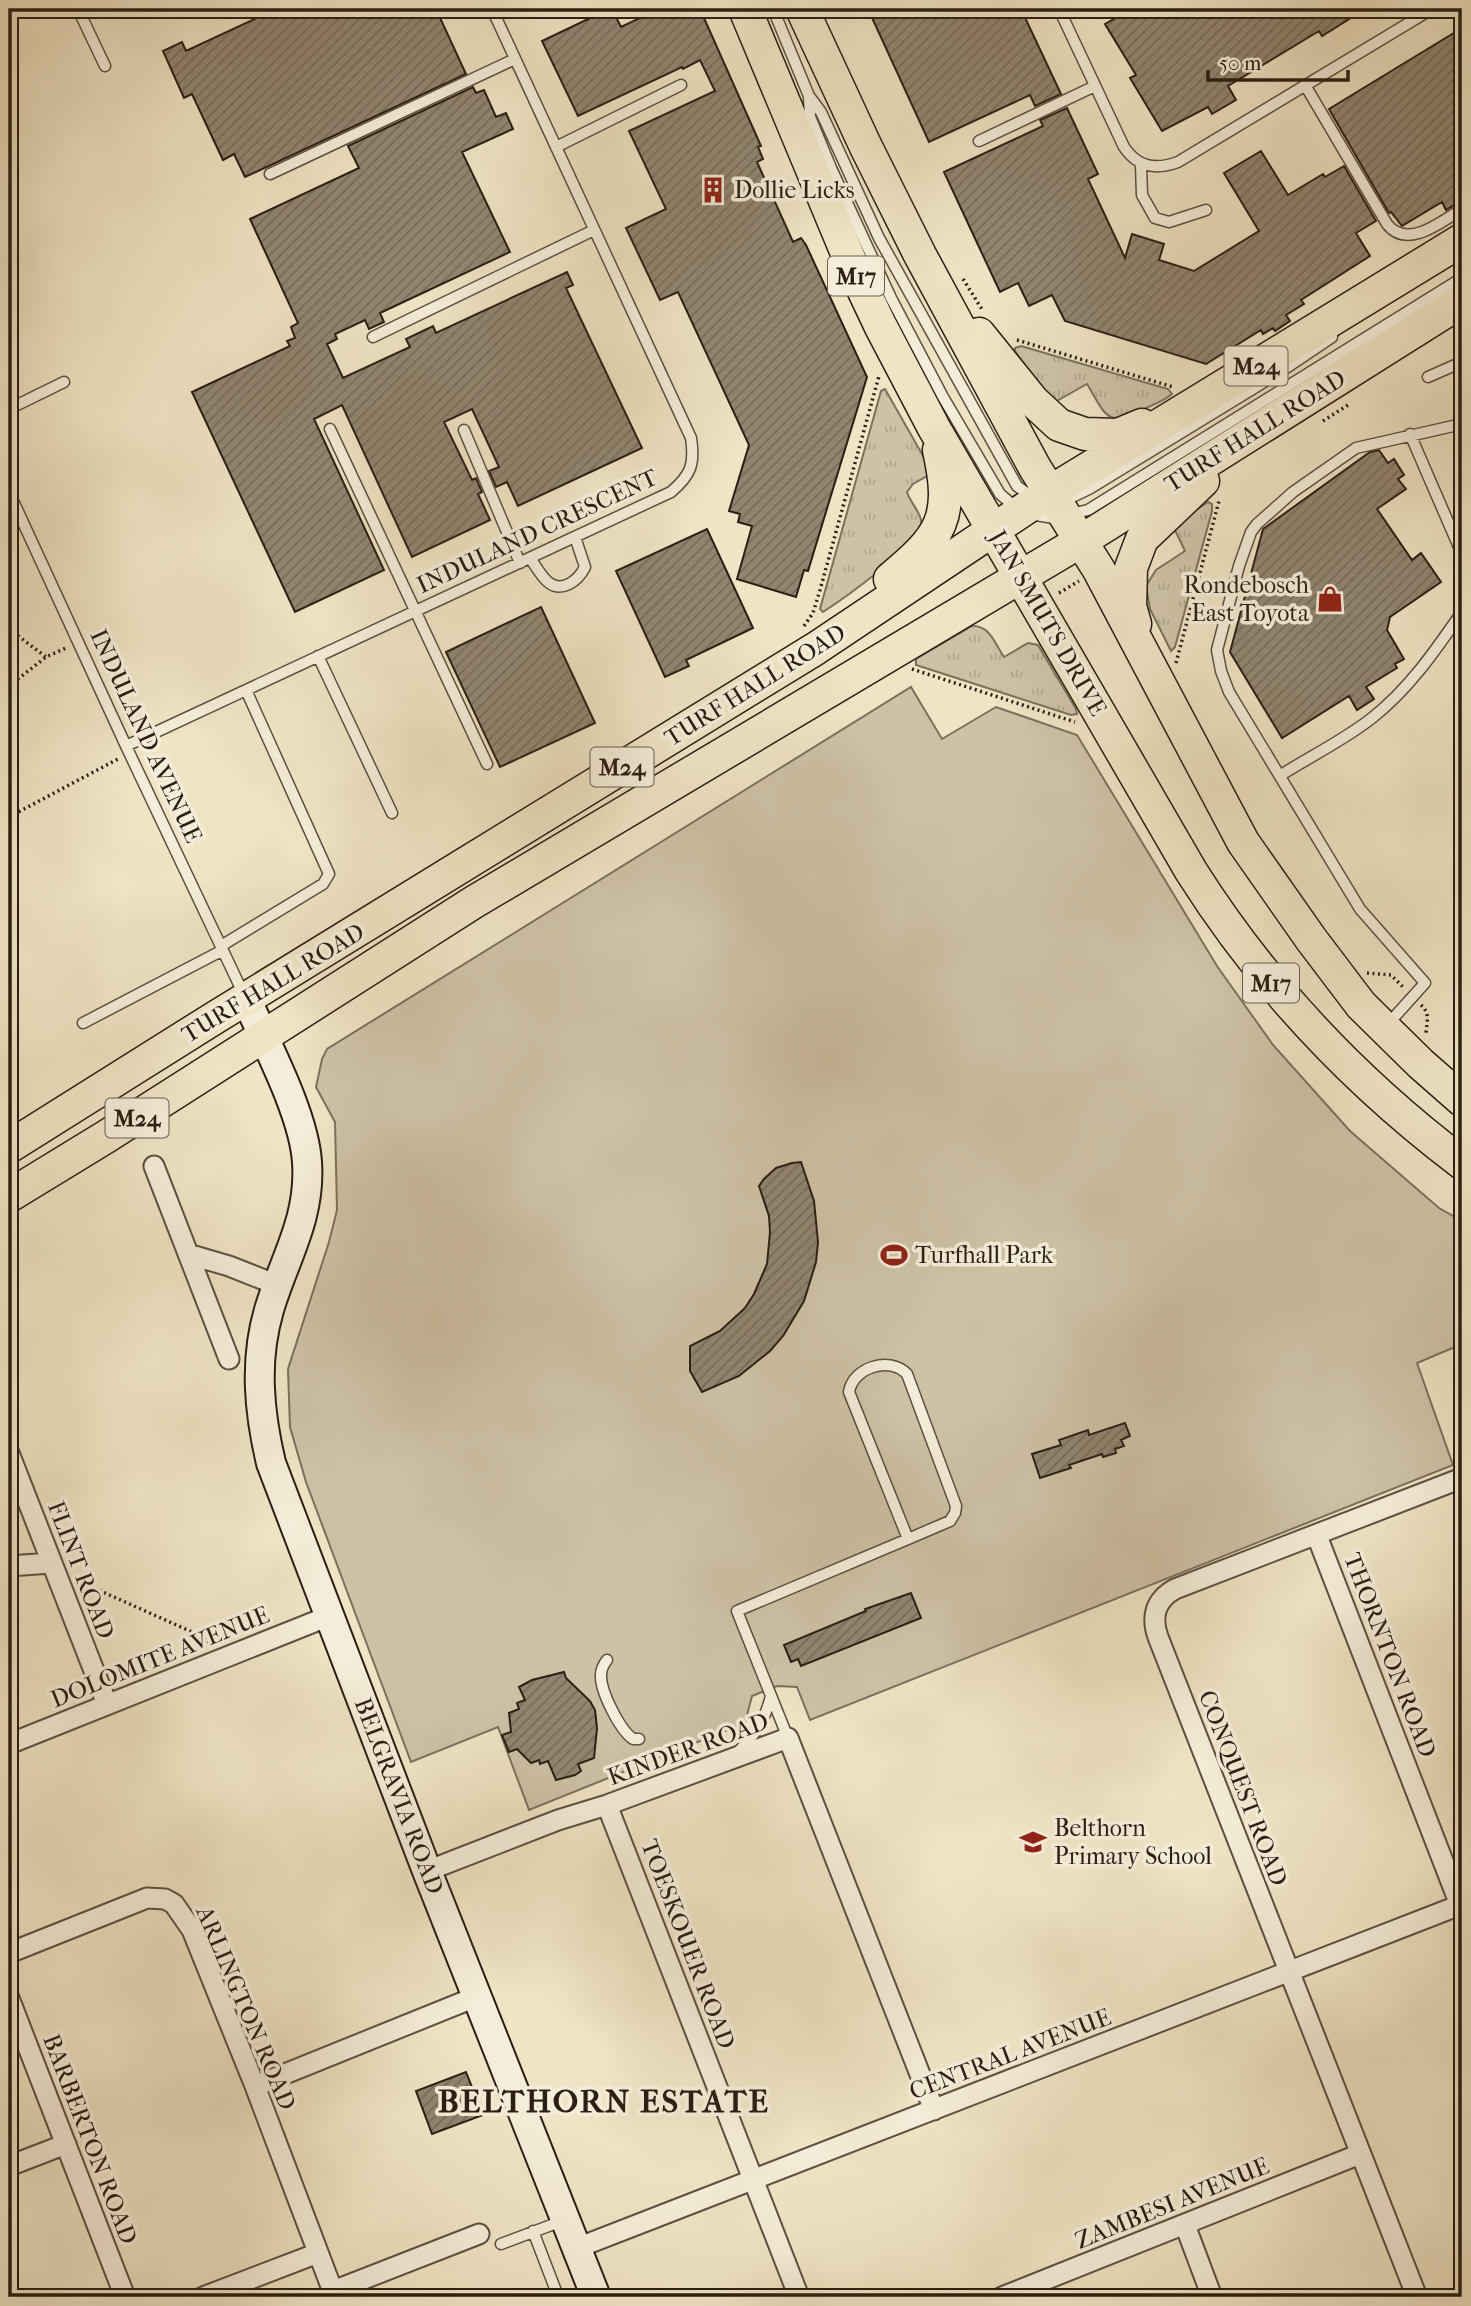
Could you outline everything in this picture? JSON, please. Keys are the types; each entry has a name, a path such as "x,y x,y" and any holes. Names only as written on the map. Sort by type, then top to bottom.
{"main road":[{"name":"JAN SMUTS DRIVE","path":"745,9 854,270 934,428 1191,871 1234,936 1283,997 1351,1069 1462,1163"},
{"name":"M17","path":"802,9 866,147 1052,510 1155,650 1243,842 1361,1005 1462,1100"},
{"name":"TURF HALL ROAD","path":"9,1196 264,1038 474,902 1021,576 1052,510 1195,393 1462,240"},
{"path":"930,274 1033,401 1059,425 1085,434 1118,435 1195,393"},
{"name":"TURF HALL ROAD","path":"9,1147 809,637 995,530 1261,428 1462,301"},
{"path":"809,637 849,612 921,553 937,531 945,509 946,491 934,428"},
{"path":"1155,650 1130,606 1131,568 1142,539 1261,428"}],"street":[{"name":"BELGRAVIA ROAD","path":"246,998 296,1116 304,1140 307,1164 303,1217 277,1285 261,1353 262,1423 279,1488 596,2297"},
{"path":"154,1166 229,1359"},
{"path":"188,1254 229,1266 277,1285"},
{"name":"FLINT ROAD","path":"9,1453 107,1704"},
{"name":"CONQUEST ROAD","path":"1417,2297 1158,1637 1154,1615 1160,1600 1175,1589 1462,1478"},
{"name":"THORNTON ROAD","path":"1317,1535 1461,1908"},
{"path":"9,1566 51,1563"},
{"name":"DOLOMITE AVENUE","path":"9,1744 329,1616"},
{"name":"KINDER ROAD","path":"427,1871 558,1820 607,1805 788,1738 934,2110"},
{"name":"TOESKOUER ROAD","path":"607,1805 799,2297"},
{"name":"ARLINGTON ROAD","path":"9,1953 147,1898 157,1897 174,1904 192,1930 334,2294"},
{"name":"CENTRAL AVENUE","path":"577,2248 1461,1908"},
{"path":"255,2086 478,1996"},
{"name":"BARBERTON ROAD","path":"9,1998 125,2297"},
{"path":"9,2166 66,2144"},
{"name":"ZAMBESI AVENUE","path":"1002,2297 1360,2154"},
{"path":"1185,2225 1212,2297"},
{"path":"334,2294 479,2234"},
{"path":"203,2297 318,2253"}],"lane":[{"path":"78,9 105,66"},
{"name":"INDULAND CRESCENT","path":"127,749 246,690 671,492 690,471 694,455 691,438 492,9"},
{"path":"773,9 809,96 821,112 851,181 913,303 1014,480 1023,492 1052,510"},
{"path":"1059,9 1124,147 1130,156 1142,165 1158,167 1178,162 1432,9"},
{"path":"271,174 515,59"},
{"path":"556,147 681,85"},
{"path":"1305,85 1394,232 1402,235 1420,233 1462,209"},
{"path":"979,141 1095,86"},
{"path":"809,96 810,117 836,181 891,298 943,397 1000,494 1052,510 1088,510 1462,278"},
{"path":"1142,165 1142,195 1155,218 1169,222 1206,210"},
{"path":"373,337 594,230"},
{"path":"1384,301 1424,264"},
{"path":"1052,510 1274,376 1337,334"},
{"path":"1429,377 1462,362"},
{"path":"9,409 64,382"},
{"path":"1384,1028 1426,983 1360,909 1229,692 1217,650 1226,609 1251,532 1257,524 1293,492 1343,455 1370,443 1462,424"},
{"path":"330,429 487,764"},
{"path":"464,430 520,563"},
{"path":"1410,434 1462,554"},
{"name":"INDULAND AVENUE","path":"9,492 127,749 246,998"},
{"path":"530,558 548,583 565,586 579,578 585,567 575,537"},
{"path":"1281,775 1371,719 1405,688 1428,661 1462,612"},
{"path":"318,656 392,813"},
{"path":"82,1023 222,948 323,884 329,874 246,690"},
{"path":"788,1738 737,1611 908,1539 950,1521 956,1513 956,1506 907,1374 901,1368 886,1364 862,1372 852,1380 849,1392 908,1539"},
{"path":"607,1660 600,1676 606,1695 625,1733 633,1739 639,1739"},
{"path":"732,1759 758,1730 765,1717 771,1694"},
{"path":"501,2244 566,2219"},
{"path":"533,2231 556,2291"}],"path":[{"path":"1011,338 1195,393"},
{"path":"809,637 813,613 880,369"},
{"path":"1155,650 1175,667 1222,492"},
{"path":"1053,596 1087,577"},
{"path":"9,629 46,657"},
{"path":"9,686 46,657 79,642"},
{"path":"912,670 1077,723"},
{"path":"9,817 127,749"},
{"path":"1363,970 1370,975 1391,975 1426,1009 1426,1034"},
{"path":"94,1588 201,1636 208,1640 211,1650"}],"green space":[{"path":"1021,346 1168,389 1172,394 1158,403 1121,418 1114,418 1103,410 1087,384 1053,403 1042,392 1015,351 1015,348"},
{"path":"885,389 926,461 929,475 913,484 907,492 920,518 921,527 893,560 823,612 820,609 881,391"},
{"path":"1208,502 1212,504 1212,511 1175,647 1171,651 1150,609 1146,586 1156,570 1185,551 1175,530 1178,522"},
{"path":"972,626 988,632 1004,657 1028,643 1038,645 1077,714 1071,715 916,665 916,659"},
{"name":"Turfhall Park","path":"911,687 942,739 996,707 1077,735 1217,966 1273,1045 1350,1131 1439,1208 1462,1221 1462,1344 1417,1363 1453,1465 810,1720 797,1687 777,1686 752,1696 745,1723 529,1810 498,1727 411,1762 306,1482 290,1427 288,1369 337,1210 335,1122 316,1087 322,1059 327,1049"}],"building":[{"path":"276,9 436,9 466,74 245,177 234,154 223,160 192,94 184,98 163,51 182,42 186,51"},
{"path":"612,9 621,27 659,9 700,9 761,146 758,147 763,159 757,162 793,242 801,238 806,245 867,377 808,571 804,570 796,597 737,579 752,526 738,522 740,514 729,511 749,445 678,292 660,300 626,228 666,209 629,131 715,91 700,60 578,116 542,41"},
{"path":"868,9 1021,9 1061,94 1035,106 1030,95 929,142"},
{"path":"1131,9 1365,9 1322,36 1319,31 1228,86 1236,100 1212,114 1208,107 1162,131 1130,78 1136,75 1105,24"},
{"path":"1462,28 1462,200 1446,210 1442,202 1402,226 1391,212 1389,213 1329,109"},
{"path":"473,87 476,93 484,90 496,117 506,113 513,129 462,152 510,252 380,313 384,322 369,329 365,320 335,334 337,339 327,344 343,378 410,347 406,339 433,326 436,333 567,272 573,285 566,288 642,448 518,506 507,482 496,487 489,471 499,467 472,409 444,422 472,480 476,478 482,492 478,494 490,520 412,557 342,405 314,419 384,570 295,612 192,392 290,346 287,341 295,338 291,327 298,323 250,219 359,168 348,146"},
{"path":"1067,108 1098,174 1088,179 1125,258 1132,234 1164,244 1159,260 1194,271 1259,231 1224,173 1261,151 1288,195 1323,174 1325,177 1344,166 1376,221 1356,233 1370,256 1301,300 1304,304 1286,315 1290,321 1275,331 1273,328 1263,334 1261,330 1206,364 1065,321 1052,295 1029,306 1018,283 1000,292 944,172 1043,126 1040,120"},
{"name":"Rondebosch East Toyota","path":"1379,450 1388,463 1394,459 1404,475 1398,479 1406,489 1377,509 1412,560 1421,553 1441,582 1390,617 1387,630 1404,659 1395,664 1397,668 1366,687 1374,699 1357,710 1349,696 1282,738 1230,652 1263,529 1370,452"},
{"path":"707,529 753,628 686,660 689,666 665,677 616,571"},
{"path":"541,607 595,723 500,767 446,652"},
{"path":"801,1162 814,1201 818,1242 816,1262 804,1301 783,1336 770,1351 739,1376 702,1392 690,1371 690,1346 720,1331 745,1308 754,1294 767,1264 770,1232 769,1216 759,1186 776,1168"},
{"path":"1125,1423 1130,1436 1121,1440 1124,1446 1115,1449 1116,1453 1103,1457 1102,1454 1040,1478 1032,1454 1061,1445 1059,1440 1088,1430 1089,1435"},
{"path":"911,1593 921,1618 801,1666 798,1659 791,1662 784,1645 866,1611 865,1609"},
{"path":"564,1672 566,1678 590,1701 595,1710 597,1728 594,1758 578,1764 581,1771 575,1775 556,1780 548,1761 531,1763 517,1749 509,1752 502,1735 511,1732 509,1713 519,1709 517,1703 525,1700 519,1687 532,1680"},
{"path":"466,2072 483,2115 432,2134 416,2091"}],"place":[{"name":"Dollie Licks","path":"713,190"},
{"name":"Rondebosch East Toyota","path":"1330,599"},
{"name":"Turfhall Park","path":"894,1255"},
{"name":"Belthorn Primary School","path":"1033,1842"}],"district":[{"name":"BELTHORN ESTATE","path":"604,2101"}]}
